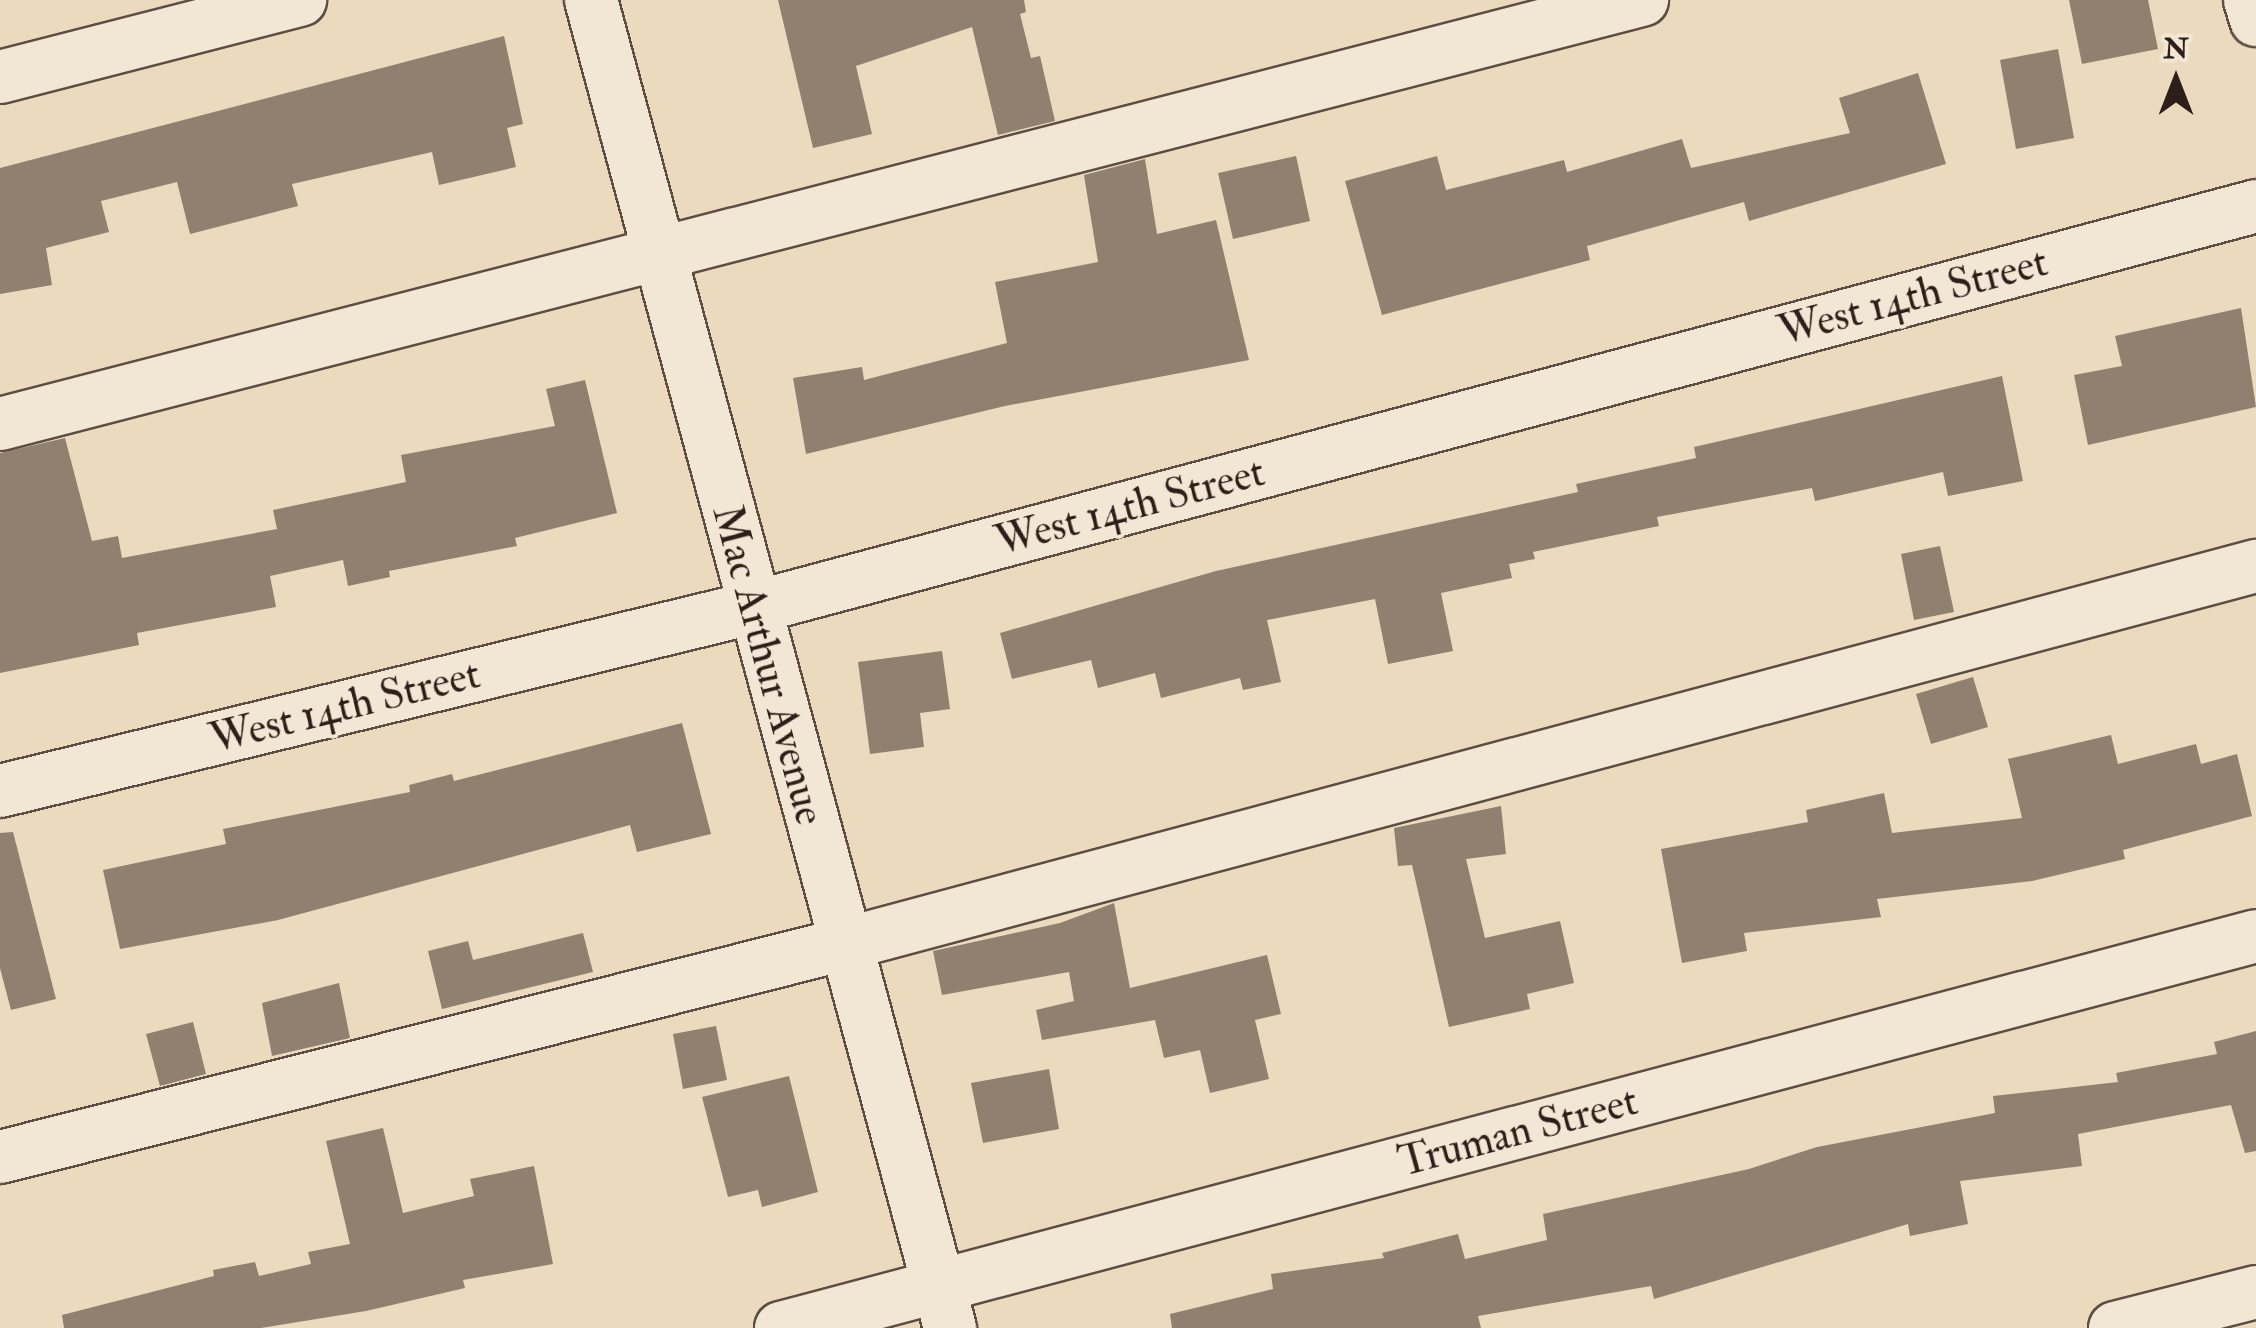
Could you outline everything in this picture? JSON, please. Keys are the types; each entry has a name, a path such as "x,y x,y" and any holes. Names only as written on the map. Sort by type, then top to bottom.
{"street":[{"path":"0,77 300,0"},
{"name":"Mac Arthur Avenue","path":"591,0 752,608 945,1307"},
{"path":"0,424 660,258 1642,0"},
{"path":"2250,0 2256,20"},
{"name":"West 14th Street","path":"0,791 752,608 2256,206"},
{"path":"0,1157 845,944 2256,566"},
{"name":"Truman Street","path":"781,1328 945,1307 2256,936"},
{"path":"2115,1328 2256,1292"}],"building":[{"path":"778,0 1024,0 1026,12 1020,14 1031,58 1040,56 1055,121 998,135 972,27 856,66 872,134 813,148"},
{"path":"2069,0 2148,0 2158,49 2082,64"},
{"path":"504,36 523,124 507,128 516,167 439,185 432,152 292,184 298,206 190,234 177,182 101,201 109,232 46,248 52,285 0,294 0,168"},
{"path":"2058,49 2074,138 2016,149 2000,60"},
{"path":"1918,73 1946,164 1749,221 1744,202 1587,246 1590,260 1382,315 1345,181 1437,156 1446,190 1564,160 1567,172 1682,139 1691,168 1850,133 1839,98"},
{"path":"1296,156 1310,221 1233,239 1218,173"},
{"path":"1145,159 1157,234 1216,220 1249,360 1005,406 806,454 793,378 862,367 864,380 1007,343 995,282 1098,262 1084,175"},
{"path":"2241,308 2256,407 2088,445 2074,375 2122,366 2115,336"},
{"path":"2002,376 2023,481 1948,496 1943,472 1815,501 1812,488 1657,517 1659,526 1533,552 1535,559 1509,564 1512,578 1441,593 1453,651 1388,664 1375,599 1267,620 1281,682 1243,690 1240,678 1161,698 1155,673 1098,688 1091,660 1012,679 1000,633 1216,571 1578,492 1576,484 1696,458 1694,447"},
{"path":"585,380 617,513 515,538 517,546 389,571 390,577 348,586 343,560 270,576 276,607 137,633 139,645 0,673 0,453 65,438 92,541 118,536 122,558 277,529 273,510 406,482 401,455 555,426 546,389"},
{"path":"1940,546 1954,612 1914,620 1901,554"},
{"path":"942,651 950,709 920,713 924,747 870,754 858,662"},
{"path":"1973,677 1988,727 1931,744 1916,694"},
{"path":"682,723 711,834 637,852 630,825 278,920 120,949 103,870 226,844 223,829 410,792 409,785 452,774 454,781"},
{"path":"2111,735 2118,764 2196,744 2201,764 2237,754 2252,816 2123,850 2125,859 2032,881 1877,899 1881,917 1744,933 1747,951 1682,963 1661,849 1808,822 1806,810 1884,793 1892,833 2022,818 2008,759"},
{"path":"1501,806 1506,854 1466,859 1485,938 1560,921 1574,983 1527,994 1530,1009 1449,1027 1412,865 1398,866 1394,828"},
{"path":"13,832 56,999 11,1010 0,968 0,833"},
{"path":"1114,903 1130,988 1267,955 1281,1014 1255,1020 1269,1079 1210,1093 1200,1050 1164,1058 1155,1020 1042,1040 1036,1010 1074,1001 1069,972 942,995 933,951 1060,923"},
{"path":"583,933 593,972 442,1009 428,951 468,941 473,960"},
{"path":"339,983 350,1038 272,1056 262,1003"},
{"path":"193,1022 206,1074 160,1086 146,1034"},
{"path":"716,1026 727,1080 683,1089 673,1034"},
{"path":"2256,1031 2256,1151 2245,1153 2231,1105 2078,1134 2082,1166 1960,1181 1968,1224 1910,1236 1908,1224 1654,1299 1651,1286 1478,1316 1481,1328 1172,1328 1170,1314 1273,1289 1271,1274 1384,1258 1382,1253 1458,1234 1465,1259 1547,1240 1543,1214 1749,1169 1817,1147 1995,1113 1993,1096 2118,1082 2116,1073 2217,1054 2214,1042"},
{"path":"1049,1069 1059,1129 983,1143 971,1083"},
{"path":"789,1076 818,1192 762,1207 758,1190 728,1197 702,1097"},
{"path":"383,1128 403,1213 474,1196 470,1179 534,1166 553,1264 463,1280 465,1288 366,1311 261,1328 64,1328 62,1315 214,1276 213,1270 255,1262 259,1276 311,1264 308,1252 350,1244 326,1141"}]}
